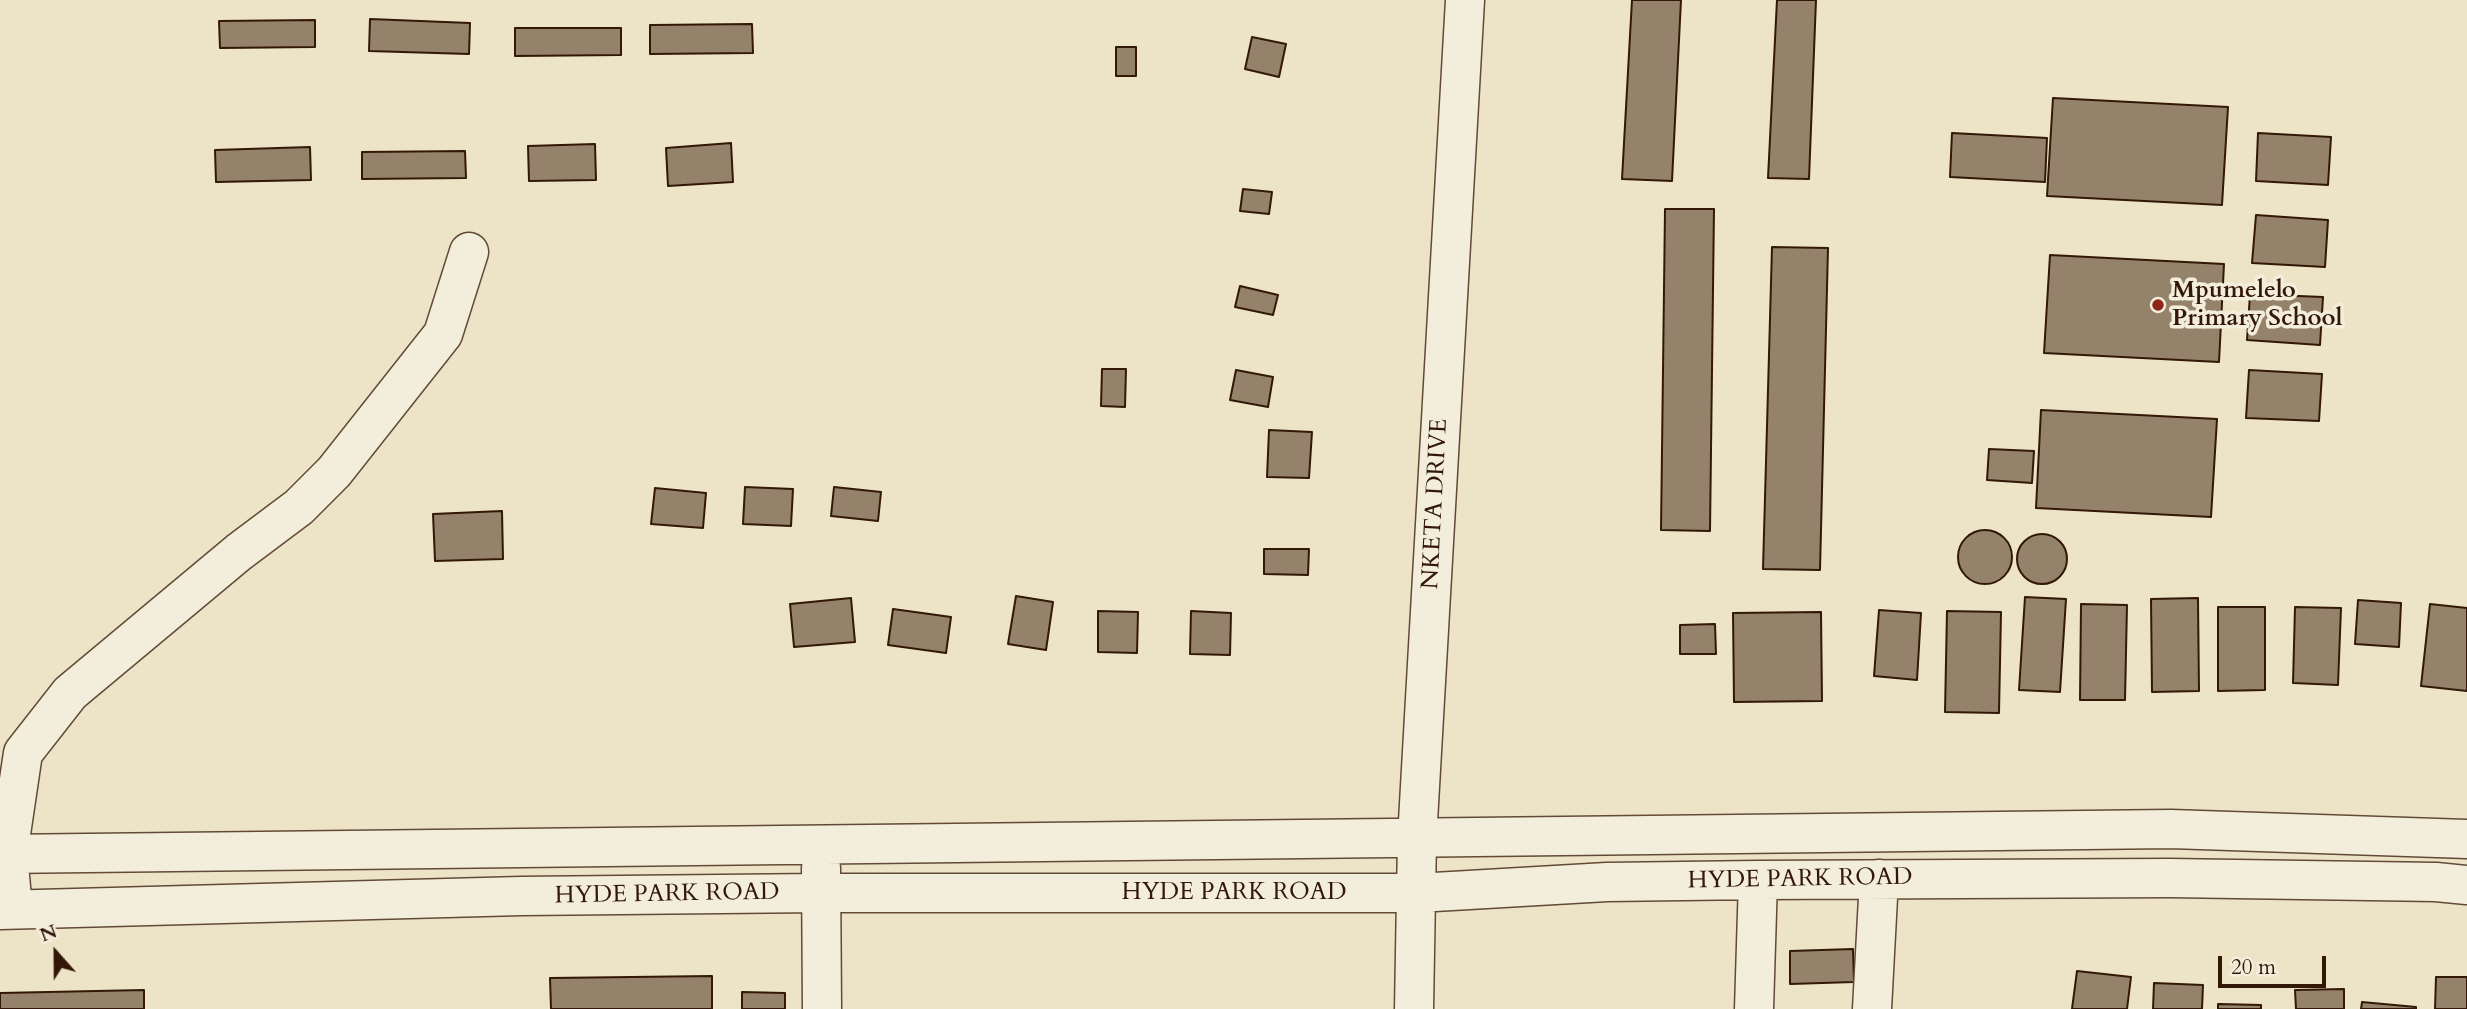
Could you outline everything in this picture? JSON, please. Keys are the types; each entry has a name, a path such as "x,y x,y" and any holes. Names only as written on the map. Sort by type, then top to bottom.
{"street":[{"name":"NKETA DRIVE","path":"1414,1009 1417,839 1465,0"},
{"path":"7,910 4,854 23,753 70,693 239,552 299,507 334,472 443,334 469,252"},
{"name":"HYDE PARK ROAD","path":"4,854 2171,829 2467,839"},
{"path":"822,845 822,1009"},
{"name":"HYDE PARK ROAD","path":"7,910 521,896 1417,893 1608,882 1758,880 2169,878 2436,882 2467,885"},
{"path":"1872,1009 1879,879"},
{"path":"1754,1009 1758,880"}],"building":[{"path":"1632,0 1681,0 1672,181 1622,179"},
{"path":"1777,0 1816,0 1809,179 1768,178"},
{"path":"370,19 470,23 469,54 369,51"},
{"path":"315,20 315,47 220,48 219,21"},
{"path":"752,24 753,53 650,54 650,25"},
{"path":"515,28 621,28 621,55 515,56"},
{"path":"1252,37 1286,44 1279,77 1245,69"},
{"path":"1116,47 1136,47 1136,76 1116,76"},
{"path":"2053,98 2228,107 2222,205 2047,196"},
{"path":"1952,133 2047,138 2045,182 1950,177"},
{"path":"2258,133 2331,137 2328,185 2256,181"},
{"path":"731,143 733,182 668,186 666,148"},
{"path":"595,144 596,180 529,181 528,146"},
{"path":"310,147 311,180 216,182 215,150"},
{"path":"465,151 466,178 362,179 362,152"},
{"path":"1243,189 1272,192 1269,214 1240,211"},
{"path":"1665,209 1714,209 1710,531 1661,530"},
{"path":"2256,215 2328,220 2325,267 2252,263"},
{"path":"1772,247 1828,248 1820,570 1763,569"},
{"path":"2050,255 2224,264 2219,362 2044,353"},
{"path":"1240,286 1278,295 1273,315 1235,307"},
{"path":"2250,294 2323,297 2320,345 2247,340"},
{"path":"1102,369 1126,369 1125,407 1101,406"},
{"path":"1236,370 1273,377 1268,407 1230,400"},
{"path":"2249,370 2322,374 2319,421 2246,418"},
{"path":"2041,410 2217,419 2211,517 2036,508"},
{"path":"1269,430 1312,432 1309,478 1267,477"},
{"path":"1989,449 2034,451 2032,483 1987,480"},
{"path":"745,487 793,489 791,526 743,524"},
{"path":"834,487 881,492 878,521 831,516"},
{"path":"655,488 706,493 703,528 651,524"},
{"path":"502,511 503,559 435,561 433,514"},
{"path":"1985,530 2004,538 2012,557 2004,576 1985,584 1966,576 1958,557 1966,538"},
{"path":"2042,534 2059,542 2067,559 2059,576 2042,584 2025,576 2017,559 2025,542"},
{"path":"1264,549 1309,549 1308,575 1264,574"},
{"path":"1016,596 1053,602 1046,650 1008,644"},
{"path":"2025,597 2066,599 2060,692 2019,690"},
{"path":"851,598 855,642 794,647 790,604"},
{"path":"2198,598 2199,691 2152,692 2151,599"},
{"path":"2358,600 2401,603 2399,647 2355,644"},
{"path":"2081,604 2127,605 2125,700 2080,700"},
{"path":"2430,604 2467,608 2467,691 2421,686"},
{"path":"2218,607 2265,607 2265,690 2218,691"},
{"path":"2295,607 2341,608 2338,685 2293,683"},
{"path":"893,609 951,617 946,653 888,645"},
{"path":"1879,610 1921,613 1917,680 1874,676"},
{"path":"1098,611 1138,612 1137,653 1098,652"},
{"path":"1191,611 1231,613 1230,655 1190,654"},
{"path":"1947,611 2001,612 1999,713 1945,712"},
{"path":"1821,612 1822,701 1734,702 1733,613"},
{"path":"1715,624 1716,654 1680,654 1680,625"},
{"path":"1853,949 1854,982 1790,984 1790,951"},
{"path":"2077,971 2131,977 2127,1009 2072,1009"},
{"path":"712,976 712,1009 551,1009 550,978"},
{"path":"2436,977 2467,977 2467,1009 2435,1009"},
{"path":"2154,983 2203,985 2202,1009 2153,1009"},
{"path":"2344,989 2344,1009 2296,1009 2295,990"},
{"path":"144,990 144,1009 0,1009 0,993"},
{"path":"742,992 785,993 785,1009 742,1009"},
{"path":"2362,1002 2416,1007 2416,1009 2361,1009"},
{"path":"2218,1004 2261,1005 2261,1009 2218,1009"}],"place":[{"name":"Mpumelelo Primary School","path":"2158,305"}]}
